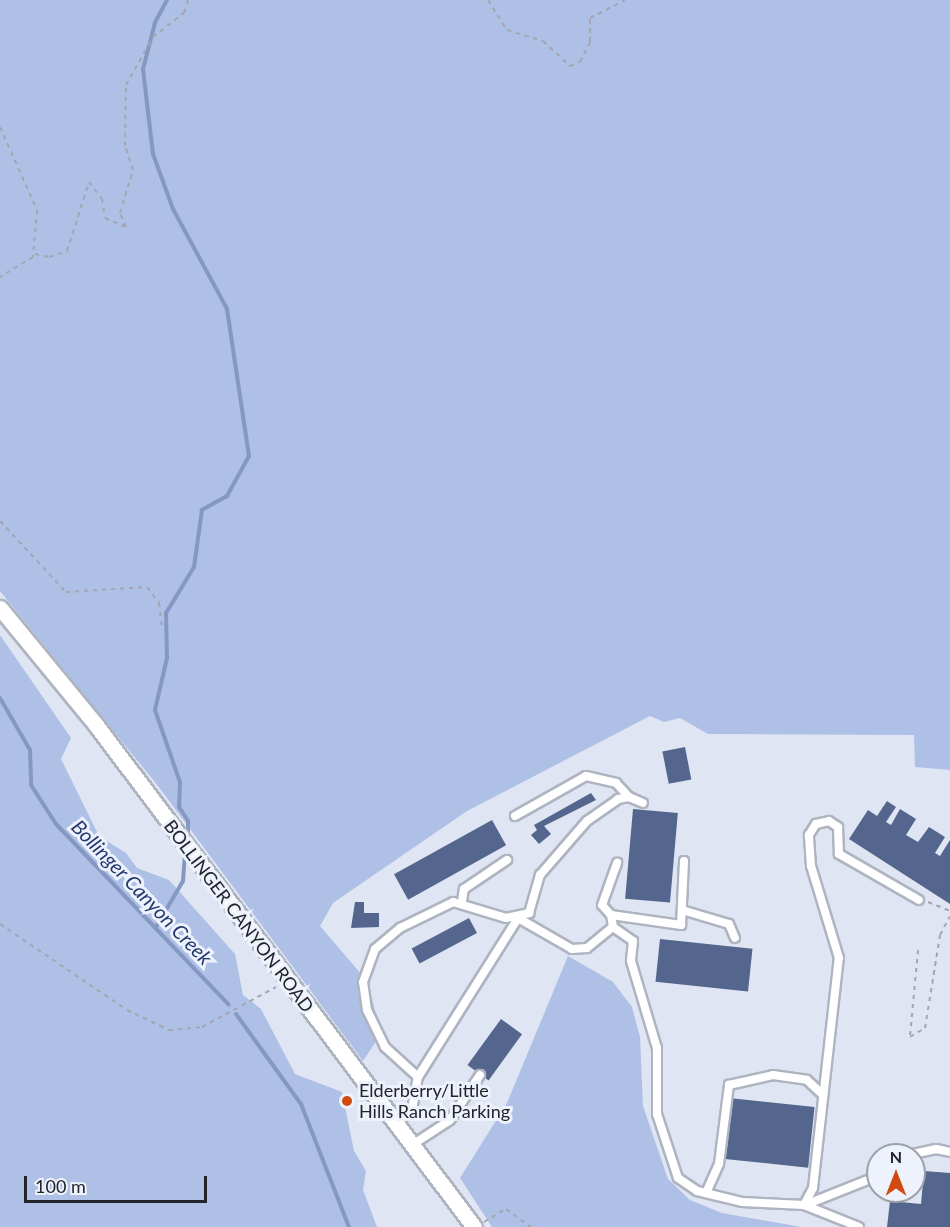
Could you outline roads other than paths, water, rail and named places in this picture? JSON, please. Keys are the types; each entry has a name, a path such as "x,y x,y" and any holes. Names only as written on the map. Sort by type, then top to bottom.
{"street":[{"name":"BOLLINGER CANYON ROAD","path":"0,608 288,979 411,1146 474,1227"}],"lane":[{"path":"515,816 586,776 616,783 629,797 643,803"},
{"path":"396,1124 412,1110 418,1077 518,918 529,913 540,875 598,810 629,797"},
{"path":"804,1205 813,1188 839,958 811,866 809,834 816,824 829,821 838,827 839,854 919,900"},
{"path":"462,901 464,889 507,860"},
{"path":"611,915 681,925 684,861"},
{"path":"617,863 602,905 611,915 613,927 633,941 631,962 657,1048 657,1114 678,1178 706,1193 742,1202 804,1205 859,1227"},
{"path":"418,1077 373,1028 363,997 366,965 400,928 462,901 490,914 518,918 572,949 587,948 613,927"},
{"path":"682,910 729,924 735,938"},
{"path":"411,1146 450,1120 480,1075"},
{"path":"706,1193 719,1164 729,1085 773,1075 807,1080 823,1095"},
{"path":"926,1151 936,1149 950,1152"},
{"path":"804,1205 866,1181"}],"waterway":[{"path":"167,0 155,23 143,69 153,154 173,209 227,309 249,456 227,496 202,510 194,567 166,613 167,658 155,710 180,782 179,807 188,821 188,837"},
{"name":"Bollinger Canyon Creek","path":"0,698 30,750 31,785 56,824 229,1005"},
{"path":"156,927 183,881 185,853"},
{"name":"Bollinger Canyon Creek","path":"236,1014 301,1104 349,1227"}],"place":[{"name":"Elderberry/Little Hills Ranch Parking","path":"347,1101"}]}
